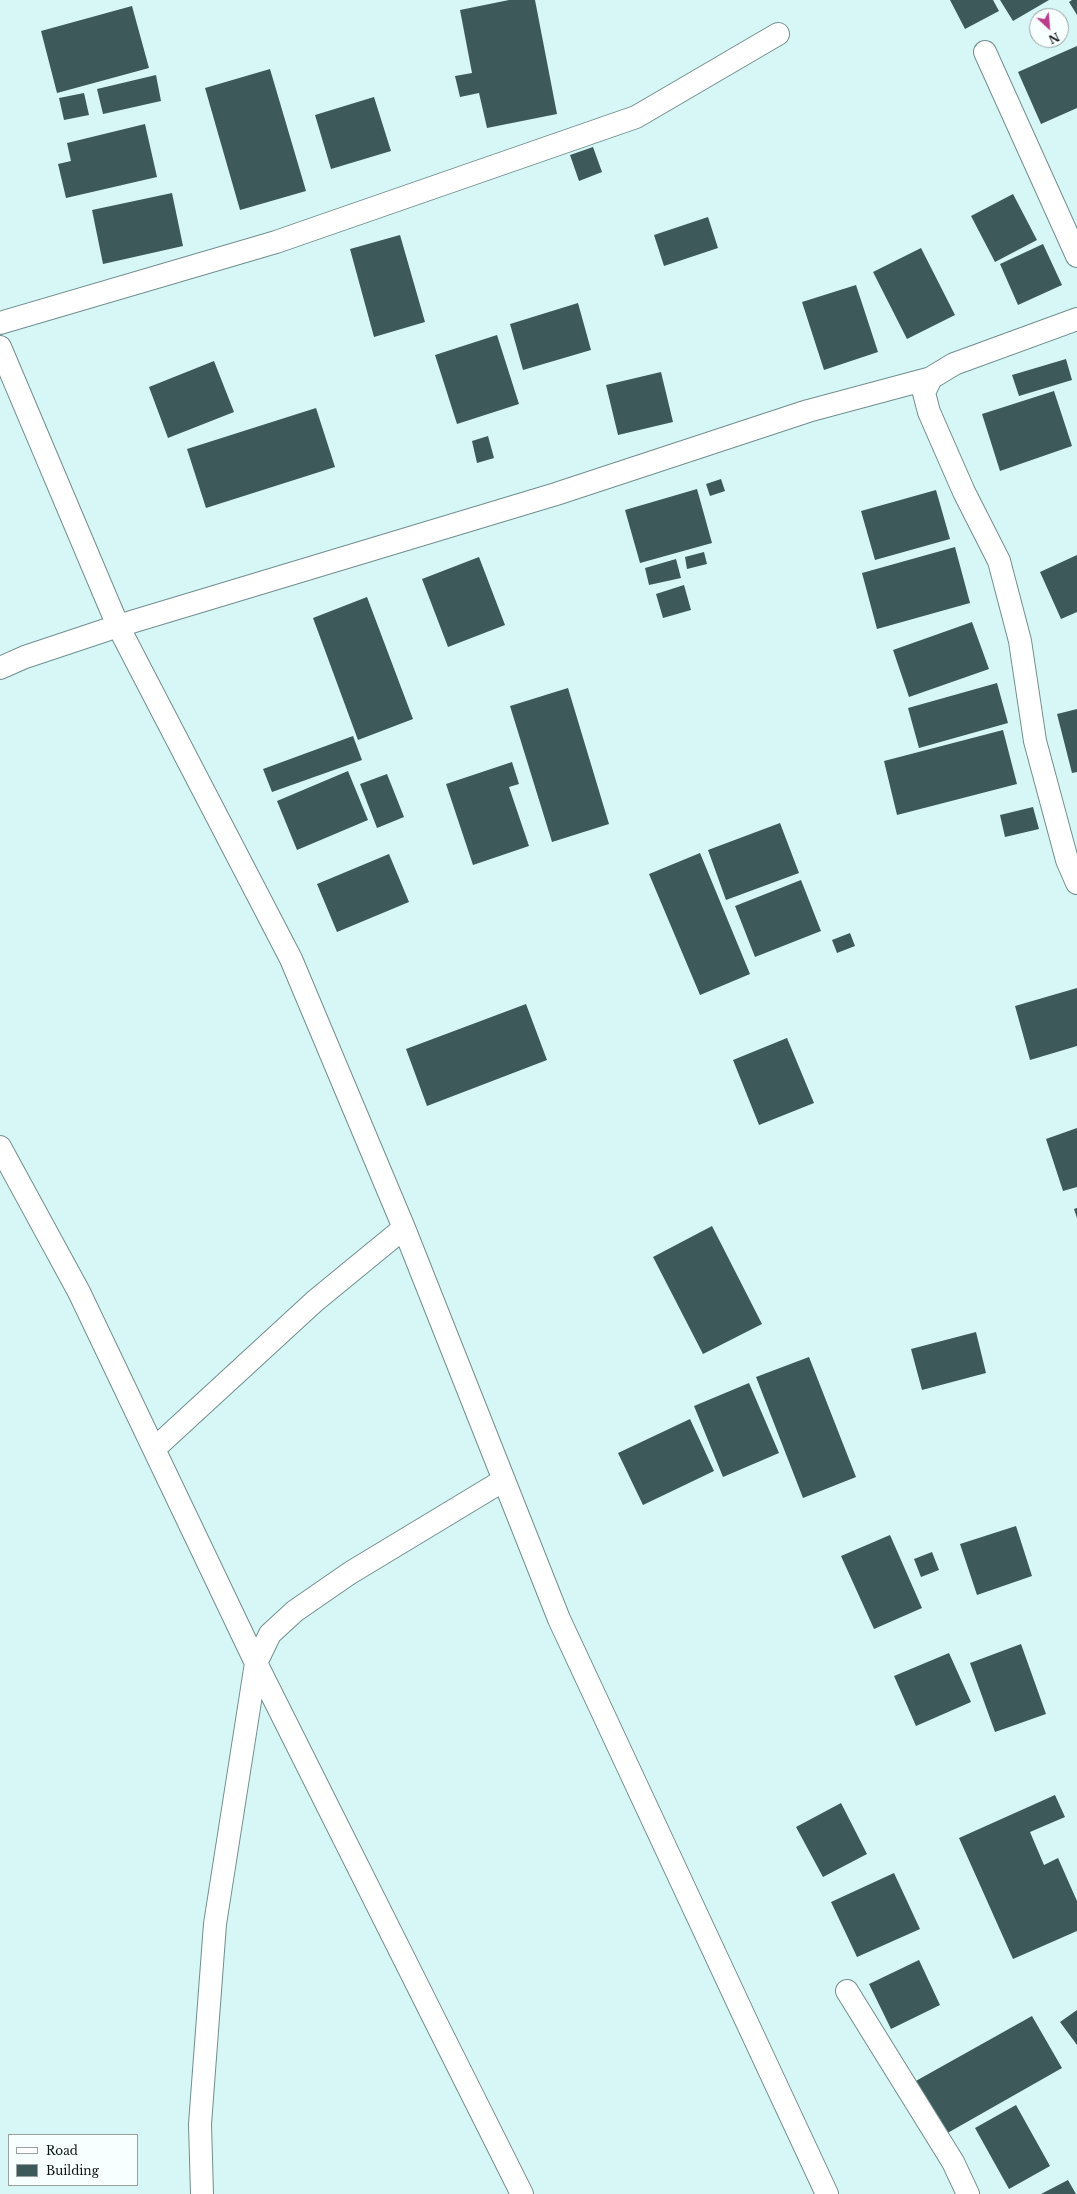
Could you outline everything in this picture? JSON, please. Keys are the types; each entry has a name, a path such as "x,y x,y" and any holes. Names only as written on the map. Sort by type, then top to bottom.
{"street":[{"path":"0,323 276,242 636,117 778,34"},
{"path":"985,52 1077,256"},
{"path":"0,668 25,657 118,626 556,494 808,412 931,378 954,364 1077,319"},
{"path":"0,347 118,626 291,959 404,1228 559,1619 827,2194"},
{"path":"931,378 924,393 929,412 964,492 999,561 1020,641 1036,741 1067,860 1077,883"},
{"path":"0,1147 79,1292 256,1663 522,2194"},
{"path":"154,1449 315,1301 404,1228"},
{"path":"202,2194 200,2124 215,1924 256,1663 270,1634 295,1611 350,1574 504,1480"},
{"path":"847,1991 953,2162 968,2194"}],"building":[{"path":"509,0 535,0 557,114 487,128 479,93 460,97 455,76 472,73 460,10"},
{"path":"950,0 993,0 999,11 965,29"},
{"path":"1000,0 1049,0 1035,8 1029,8 1029,12 1013,21"},
{"path":"1072,0 1077,0 1077,15 1069,2"},
{"path":"132,6 149,68 57,93 41,31"},
{"path":"1077,46 1077,108 1041,124 1018,72"},
{"path":"270,69 306,191 240,210 205,88"},
{"path":"156,75 161,101 103,114 97,89"},
{"path":"84,93 89,115 64,120 59,98"},
{"path":"374,97 391,151 331,169 315,115"},
{"path":"145,124 157,177 66,198 58,164 71,161 67,143"},
{"path":"593,147 602,172 579,181 570,155"},
{"path":"172,193 183,246 103,264 92,210"},
{"path":"1013,194 1037,240 995,262 971,216"},
{"path":"708,217 718,248 664,266 654,235"},
{"path":"400,235 425,322 374,337 350,249"},
{"path":"1043,244 1062,285 1018,305 1000,264"},
{"path":"921,248 955,315 907,339 873,272"},
{"path":"856,285 878,352 824,370 802,302"},
{"path":"578,303 591,350 523,370 510,324"},
{"path":"497,335 519,404 457,424 435,355"},
{"path":"1066,359 1072,380 1019,396 1012,375"},
{"path":"214,361 234,412 168,438 149,387"},
{"path":"661,372 673,422 618,435 606,385"},
{"path":"1054,391 1072,446 1000,471 982,414"},
{"path":"316,408 335,467 206,508 187,449"},
{"path":"488,436 494,458 477,463 472,441"},
{"path":"721,479 725,491 710,496 706,484"},
{"path":"697,489 712,543 640,563 625,510"},
{"path":"936,490 950,539 875,560 861,511"},
{"path":"955,547 970,603 877,629 862,573"},
{"path":"704,552 707,564 687,569 685,557"},
{"path":"1077,555 1077,612 1061,619 1040,572"},
{"path":"479,557 505,625 448,647 422,579"},
{"path":"676,559 681,578 649,585 645,568"},
{"path":"684,585 691,610 663,618 656,594"},
{"path":"367,597 413,719 358,740 313,618"},
{"path":"972,622 989,669 909,697 893,650"},
{"path":"997,683 1008,723 919,748 908,708"},
{"path":"568,688 609,824 552,842 510,706"},
{"path":"1077,709 1077,772 1072,773 1057,714"},
{"path":"1003,730 1017,784 897,815 884,761"},
{"path":"353,736 362,760 272,792 263,769"},
{"path":"512,762 519,784 509,787 529,846 473,865 446,784"},
{"path":"348,771 368,820 297,850 277,801"},
{"path":"387,774 404,817 377,828 360,784"},
{"path":"1033,807 1039,829 1005,837 1000,815"},
{"path":"780,823 799,873 726,900 708,850"},
{"path":"700,853 750,974 700,995 649,874"},
{"path":"389,854 409,902 337,932 317,884"},
{"path":"801,880 821,931 755,957 735,906"},
{"path":"850,933 855,946 837,953 832,940"},
{"path":"1077,988 1077,1046 1030,1060 1015,1006"},
{"path":"526,1004 547,1060 427,1106 406,1049"},
{"path":"787,1038 814,1103 759,1125 733,1060"},
{"path":"1077,1128 1077,1187 1063,1191 1046,1139"},
{"path":"1077,1208 1077,1218 1074,1209"},
{"path":"712,1226 762,1324 703,1354 653,1257"},
{"path":"976,1332 986,1373 922,1390 911,1349"},
{"path":"809,1357 856,1477 803,1498 756,1377"},
{"path":"749,1383 779,1453 723,1477 694,1406"},
{"path":"690,1419 714,1471 643,1505 618,1453"},
{"path":"1016,1526 1032,1576 977,1595 960,1544"},
{"path":"890,1535 922,1608 874,1629 841,1556"},
{"path":"932,1552 939,1570 921,1577 914,1559"},
{"path":"1021,1644 1046,1714 995,1732 970,1663"},
{"path":"949,1653 971,1702 916,1726 894,1676"},
{"path":"1055,1795 1065,1817 1030,1832 1044,1865 1058,1858 1077,1901 1077,1931 1013,1959 959,1838"},
{"path":"841,1803 867,1854 823,1877 796,1827"},
{"path":"894,1873 920,1929 857,1957 831,1902"},
{"path":"919,1960 940,2005 891,2029 869,1984"},
{"path":"1077,2010 1077,2045 1060,2022"},
{"path":"1032,2016 1062,2068 944,2135 914,2082"},
{"path":"1016,2105 1050,2166 1009,2189 975,2128"},
{"path":"1068,2180 1076,2194 1041,2194"}]}
